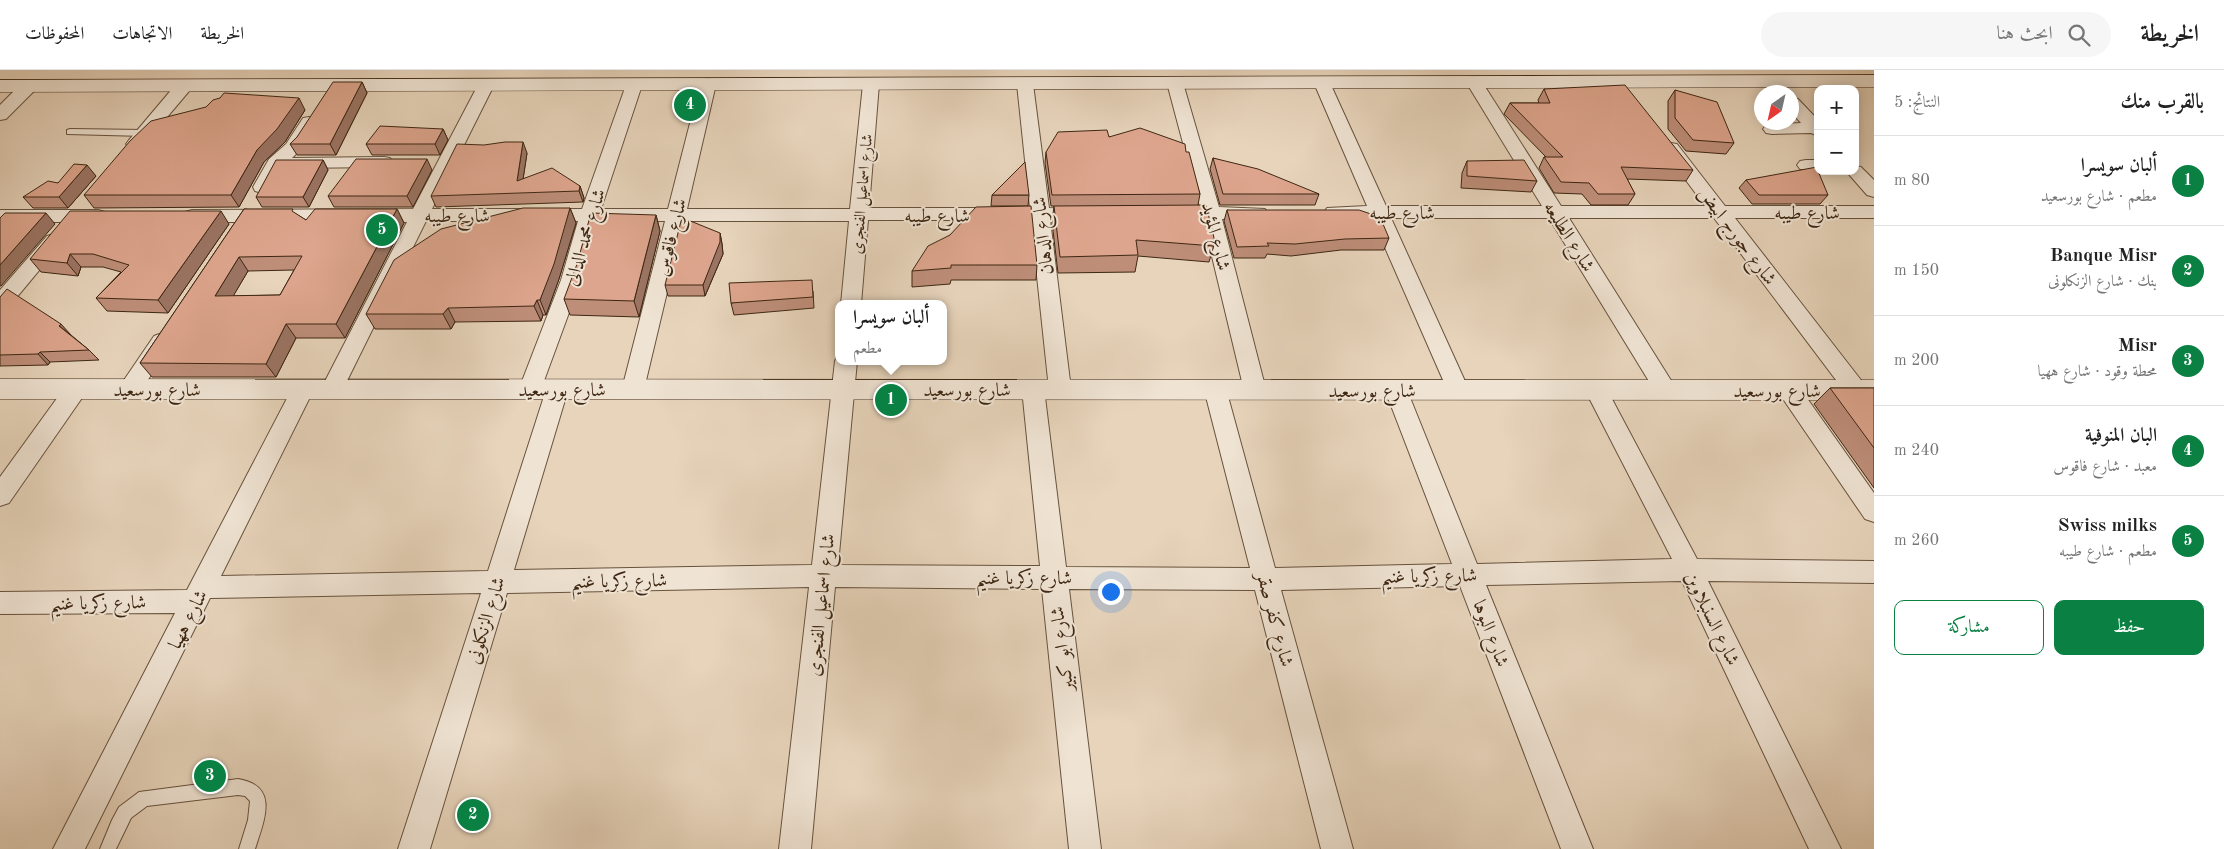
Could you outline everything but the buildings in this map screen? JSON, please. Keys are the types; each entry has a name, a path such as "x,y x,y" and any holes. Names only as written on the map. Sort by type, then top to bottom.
{"street":[{"path":"1799,86 1874,81"},
{"name":"شارع الطليعه","path":"1474,82 1666,390"},
{"path":"1619,82 1635,102"},
{"path":"0,86 184,86 325,98 486,85 1619,82 1754,86"},
{"name":"شارع المؤيد","path":"1175,83 1212,213 1255,390"},
{"path":"1322,83 1381,212 1458,390"},
{"name":"شارع فاقوس","path":"633,389 708,84"},
{"name":"شارع اسماعيل الفنجرى","path":"851,300 871,84"},
{"name":"شارع الدهان","path":"1025,84 1060,389"},
{"path":"332,389 421,215 440,162 486,85"},
{"name":"شارع محمد الدالى","path":"530,389 571,280 590,215 634,85"},
{"path":"0,115 29,86"},
{"path":"126,155 184,86"},
{"path":"235,232 275,163 293,147 325,98"},
{"path":"1799,111 1814,128"},
{"path":"1799,130 1814,130"},
{"name":"شارع جورج ابيض","path":"1661,135 1865,390"},
{"path":"275,163 402,162"},
{"path":"1859,175 1874,191"},
{"path":"0,304 88,200"},
{"name":"شارع طيبه","path":"1315,212 1874,212"},
{"path":"1154,213 1277,213"},
{"name":"شارع طيبه","path":"170,216 1106,214"},
{"path":"0,216 113,216"},
{"path":"130,389 174,323"},
{"name":"شارع اسماعيل الفنجرى","path":"795,849 846,365"},
{"name":"شارع بورسعيد","path":"0,389 1865,390"},
{"path":"0,496 76,389"},
{"name":"شارع ههيا","path":"70,849 303,389"},
{"name":"شارع ابو كبير","path":"1033,389 1085,849"},
{"name":"شارع الزنكلونى","path":"414,849 556,390"},
{"name":"شارع كفر صقر","path":"1215,390 1337,849"},
{"name":"شارع البوها","path":"1396,390 1577,849"},
{"name":"شارع السنبلاوين","path":"1596,390 1690,570 1825,849"},
{"path":"1789,390 1874,512"},
{"name":"شارع زكريا غنيم","path":"0,603 496,583 823,576 1265,579 1469,573 1690,570 1874,572"}],"lane":[{"path":"70,132 145,132"},
{"path":"108,849 122,814 136,802 145,798 248,787 256,791 259,801 247,849"}],"place":[{"name":"البان المنوفية","path":"690,105"},
{"name":"Swiss milks","path":"382,230"},
{"name":"ألبان سويسرا","path":"891,400"},
{"name":"Misr","path":"210,776"},
{"name":"Banque Misr","path":"473,815"}]}
